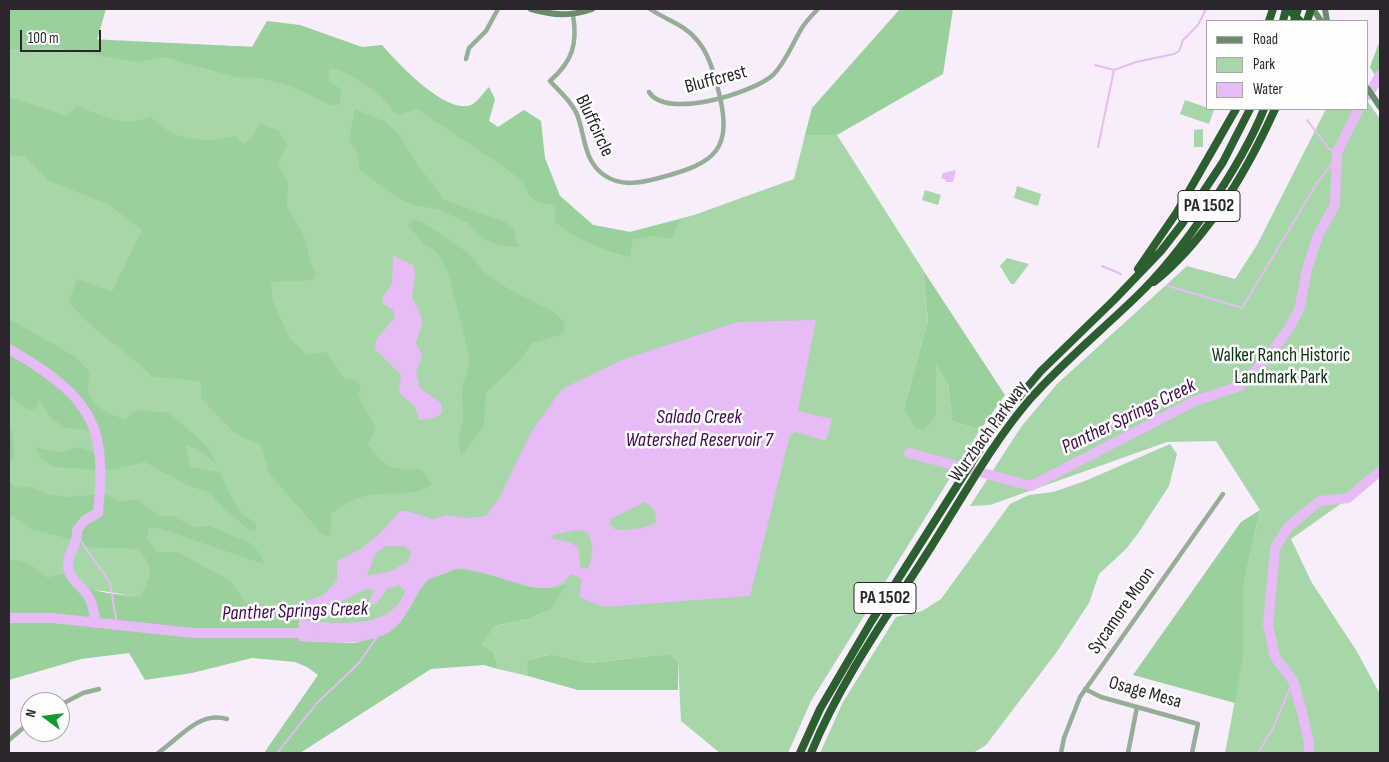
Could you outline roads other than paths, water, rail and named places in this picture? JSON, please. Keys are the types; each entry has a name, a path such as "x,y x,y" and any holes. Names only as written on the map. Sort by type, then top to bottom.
{"highway":[{"path":"1287,9 1299,20"},
{"path":"1127,285 1177,212 1235,110"},
{"name":"Wurzbach Parkway","path":"800,753 820,709 847,661 979,448 1020,393 1161,251 1182,224 1223,162 1249,110"},
{"name":"Wurzbach Parkway","path":"811,753 829,712 844,687 1012,422 1054,374 1139,294 1176,250 1218,194 1246,147 1264,110"},
{"path":"1139,294 1186,252 1210,221 1241,173 1274,110"}],"street":[{"path":"466,58 469,48 486,31 498,9"},
{"path":"531,9 550,14 573,15 592,9"},
{"name":"Bluffcircle","path":"573,15 575,29 574,50 567,64 550,82 574,108 588,155 603,174 621,182 644,182 695,168 705,162 714,153 723,135 724,119 720,97 709,60 698,41 681,26 650,9"},
{"name":"Bluffcrest","path":"649,92 658,101 675,105 720,97 758,84 774,74 782,64 800,30 818,9"},
{"path":"1312,9 1320,20"},
{"path":"1369,90 1380,107"},
{"name":"Sycamore Moon","path":"1062,753 1077,703 1085,689 1223,494"},
{"path":"70,701 84,693 99,689"},
{"name":"Osage Mesa","path":"1085,689 1102,698 1198,724 1192,753"},
{"path":"1128,753 1137,707"},
{"path":"158,753 201,720 214,716 227,719"},
{"path":"9,740 20,731"}],"water":[{"path":"956,170 953,182 945,182 946,180 941,178 943,173"},
{"path":"393,255 414,266 415,277 412,297 421,315 422,323 416,343 422,356 416,372 420,388 441,403 442,413 435,418 419,420 415,407 399,393 401,375 375,349 376,340 395,317 393,310 382,303 383,297 392,284"},
{"name":"Salado Creek Watershed Reservoir 7","path":"816,320 798,411 832,419 826,441 796,432 790,435 750,596 604,607 579,597 582,579 570,574 561,584 549,588 518,584 485,573 456,569 428,580 418,592 405,616 386,634 365,641 354,642 299,641 299,617 306,601 324,595 337,580 337,561 362,548 379,534 400,511 407,511 433,519 447,515 466,518 486,516 499,498 533,429 562,389 624,359 738,322","holes":["645,502 652,508 656,516 655,523 646,527 631,529 616,530 610,525 611,519","576,530 588,532 592,550 588,568 581,569 578,547 569,542 551,538 554,535","386,546 405,546 411,552 408,561 391,571 367,576 375,554","399,585 405,591 398,604 389,613 376,618 348,623 305,620 307,614 314,610 325,610 366,589 374,590 369,602 373,605 377,603 387,589"]}],"waterway":[{"path":"1098,147 1114,70 1136,62 1174,54 1179,51 1183,40 1198,25 1206,9"},
{"path":"1095,65 1114,70"},
{"name":"Panther Springs Creek","path":"1369,93 1380,75"},
{"name":"Panther Springs Creek","path":"909,453 1031,486 1195,401 1240,386 1266,360 1288,330 1299,310 1307,269 1318,235 1335,205 1337,152 1358,110"},
{"path":"1307,120 1329,149 1337,152"},
{"path":"1168,286 1242,308 1317,183 1336,159"},
{"path":"1102,266 1121,274"},
{"name":"Panther Springs Creek","path":"9,349 52,377 70,392 83,407 92,424 98,442 100,462 98,513 85,520 77,530 68,563 71,576 90,599 96,623"},
{"path":"1309,753 1309,743 1293,681 1275,657 1268,625 1275,548 1288,527 1320,501 1348,498 1380,471"},
{"name":"Panther Springs Creek","path":"78,537 110,583 117,625"},
{"name":"Panther Springs Creek","path":"9,618 52,618 194,633 312,633"},
{"path":"277,753 317,703 359,663 379,634"},
{"path":"1258,753 1273,728 1293,681"}],"park label":[{"name":"Walker Ranch Historic Landmark Park","path":"1281,367"}]}
